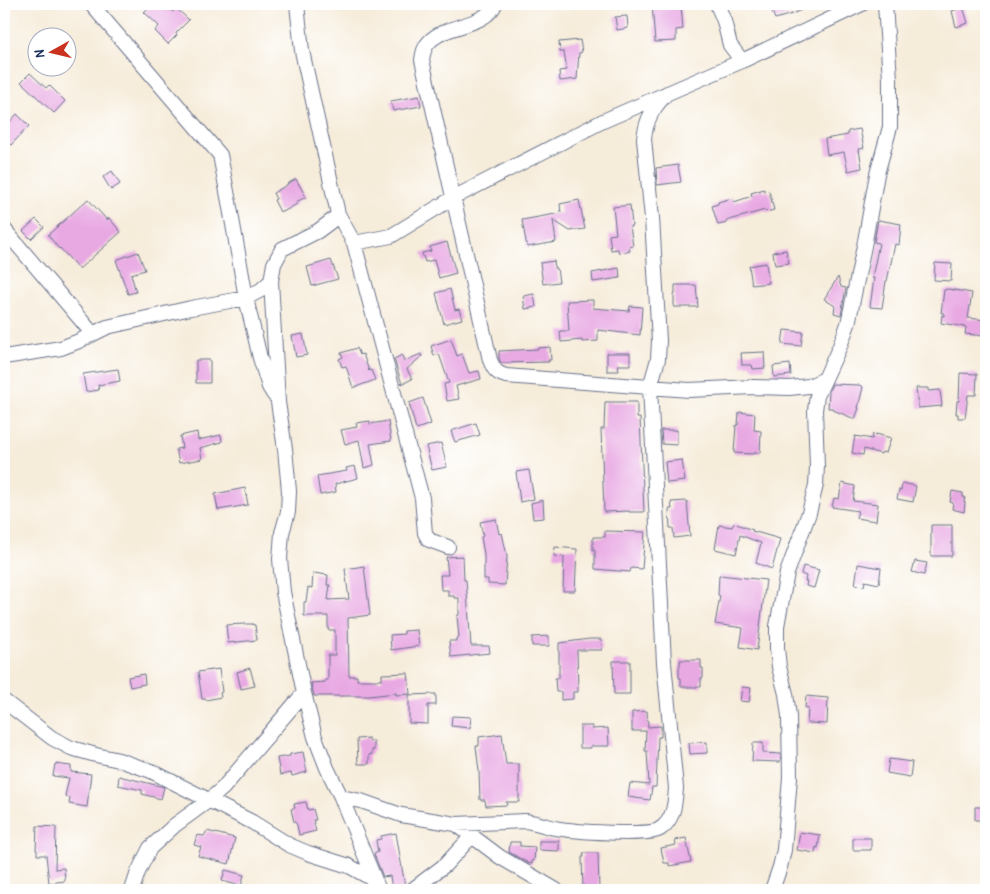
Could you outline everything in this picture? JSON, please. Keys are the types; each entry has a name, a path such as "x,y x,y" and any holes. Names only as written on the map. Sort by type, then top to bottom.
{"street":[{"path":"91,4 220,156 246,298 262,366 269,387 278,402"},
{"path":"297,4 302,51 338,214 354,243 422,498 425,533 429,540 448,547"},
{"path":"495,4 493,10 484,17 441,34 430,41 423,50 422,60 490,360 498,374 689,390 753,387 789,388 809,386 825,379"},
{"path":"717,4 724,21 730,45 742,62"},
{"path":"354,243 391,236 436,207 603,121 742,62 862,4 885,9 890,79 890,127 876,174 848,324 817,396 815,410 818,466 816,485 809,513 788,573 777,626 779,668 786,694 789,716 790,778 784,850 772,890"},
{"path":"722,70 730,45"},
{"path":"341,797 362,801 401,815 456,824 525,821 564,830 648,833 658,830 670,820 675,802 676,788 664,663 650,387 658,359 659,342 652,218 644,149 645,126 657,104 667,93"},
{"path":"628,110 641,120 645,126"},
{"path":"436,207 457,218"},
{"path":"338,214 318,231 282,249 274,264 271,280 278,402 289,491 288,512 282,534 280,559 283,592 315,737 377,885"},
{"path":"4,229 92,333"},
{"path":"4,357 61,348 107,326 246,298 261,290 271,280"},
{"path":"789,388 798,393 815,410"},
{"path":"132,890 138,872 150,848 175,825 208,801 228,782 304,693"},
{"path":"4,701 52,738 71,748 119,760 151,771 252,822 289,845 349,866 377,885"},
{"path":"456,824 500,857 556,890"},
{"path":"412,890 445,865 472,836"}],"building":[{"path":"152,4 165,4 173,12 176,8 189,20 168,44 155,31 159,26 144,12"},
{"path":"652,4 681,4 683,29 676,30 676,41 655,42"},
{"path":"779,4 815,4 775,19 770,7"},
{"path":"963,7 968,23 956,27 952,11"},
{"path":"627,16 628,28 617,30 615,17"},
{"path":"580,40 582,52 579,53 577,79 560,81 559,71 567,70 564,52 560,52 559,42"},
{"path":"28,75 28,78 35,78 46,88 49,85 65,101 54,113 21,82"},
{"path":"419,96 421,106 393,111 391,101"},
{"path":"17,114 29,126 11,145 4,139 4,128"},
{"path":"860,129 864,148 859,149 862,168 848,171 844,152 827,155 825,139 848,135 848,131"},
{"path":"678,165 681,182 657,185 656,168"},
{"path":"112,171 120,184 111,190 103,177"},
{"path":"296,179 306,197 296,202 297,204 280,212 273,193"},
{"path":"764,189 764,192 769,191 774,210 766,212 765,210 718,225 712,206 732,198 734,202 752,196 751,193"},
{"path":"88,199 121,232 79,269 48,235"},
{"path":"579,200 585,229 570,231 553,220 556,242 527,247 522,220 561,213 560,204"},
{"path":"630,205 632,226 630,226 633,246 629,247 630,251 619,253 618,249 611,250 609,235 616,234 613,207"},
{"path":"36,219 44,227 31,239 23,231"},
{"path":"878,220 901,224 899,245 895,244 882,308 870,307 874,278 872,278 879,243 874,242"},
{"path":"447,242 456,273 439,278 434,260 425,262 422,253 431,251 430,247"},
{"path":"786,250 789,263 775,265 773,252"},
{"path":"138,252 145,270 131,274 136,292 128,294 116,260"},
{"path":"331,260 338,279 312,286 307,267"},
{"path":"554,261 559,282 543,284 540,263"},
{"path":"766,263 769,283 752,285 749,266"},
{"path":"935,263 952,264 951,281 934,280"},
{"path":"619,268 620,278 593,282 592,273"},
{"path":"838,277 841,287 846,288 841,315 834,313 835,306 824,299"},
{"path":"675,285 696,285 698,307 674,307"},
{"path":"450,289 455,310 459,309 462,319 444,324 436,293"},
{"path":"944,290 972,293 968,318 986,320 986,336 965,334 966,327 941,323 942,315 944,316 944,313 941,313"},
{"path":"534,294 536,307 525,309 523,296"},
{"path":"593,300 593,308 629,311 630,306 642,307 640,335 598,330 598,341 561,342 560,331 569,331 567,301"},
{"path":"784,330 803,332 801,346 782,344"},
{"path":"303,334 307,355 296,357 292,336"},
{"path":"451,339 457,356 462,354 469,373 479,371 481,379 456,386 459,399 447,401 444,384 449,383 439,354 434,356 431,346"},
{"path":"550,347 551,360 548,360 549,362 501,363 499,359 499,351"},
{"path":"357,348 360,355 363,354 369,371 371,370 375,380 353,388 346,366 342,367 339,359 343,357 341,353"},
{"path":"764,352 765,368 753,369 752,365 742,365 741,353"},
{"path":"607,353 630,353 630,365 618,365 619,371 607,371"},
{"path":"421,354 422,356 407,369 412,379 402,384 394,359 402,355 404,361"},
{"path":"196,360 210,360 210,383 196,383"},
{"path":"790,364 791,375 774,377 773,366"},
{"path":"118,369 120,381 98,385 99,390 86,392 83,374"},
{"path":"960,373 977,374 976,395 968,395 965,418 958,418 958,414 956,414 957,401 959,401"},
{"path":"832,384 859,385 863,387 855,419 833,410 833,408 828,408 829,391"},
{"path":"916,388 928,388 928,391 940,390 942,406 918,408"},
{"path":"423,398 431,424 416,429 409,403"},
{"path":"605,402 637,402 637,418 640,418 644,512 604,512 601,429 604,429"},
{"path":"739,412 755,414 754,430 761,431 760,453 734,453"},
{"path":"370,421 370,424 388,421 391,441 370,444 374,465 364,468 359,440 345,444 341,430 357,427 356,423"},
{"path":"476,423 480,435 455,442 451,431"},
{"path":"661,430 677,430 677,445 662,444"},
{"path":"197,432 198,440 221,435 222,442 200,448 202,459 179,463 176,449 182,448 180,436"},
{"path":"873,434 891,438 886,453 882,452 881,454 864,449 863,455 852,453 855,436 872,439"},
{"path":"441,443 447,467 432,470 426,446"},
{"path":"682,460 685,481 667,483 665,462"},
{"path":"355,466 358,478 335,484 336,492 320,495 317,476 347,471 346,468"},
{"path":"529,470 534,499 520,502 516,472"},
{"path":"842,483 855,486 853,501 878,504 876,521 856,518 858,511 832,507 834,498 839,499"},
{"path":"902,483 916,486 913,502 897,499"},
{"path":"245,488 248,505 218,510 215,494"},
{"path":"952,491 963,493 963,497 965,497 964,512 952,509 953,503 950,502"},
{"path":"543,500 544,518 533,519 531,503"},
{"path":"687,501 690,536 674,538 673,528 670,528 669,509 672,509 671,502"},
{"path":"496,519 499,534 502,533 507,556 505,585 488,584 488,579 484,579 484,554 481,537 483,536 480,522"},
{"path":"734,523 752,531 780,539 772,569 756,563 761,543 740,535 736,554 715,549 719,525 732,527"},
{"path":"931,525 952,525 952,556 931,556"},
{"path":"605,531 645,532 642,569 631,568 630,572 595,569 593,537 605,537"},
{"path":"555,547 577,549 575,591 563,591 564,557 554,556"},
{"path":"463,556 471,646 489,646 490,653 451,657 449,641 456,641 456,638 459,638 457,616 459,615 459,598 448,596 448,590 441,590 440,575 448,575 446,557"},
{"path":"915,561 927,563 924,575 912,572"},
{"path":"858,564 881,568 879,584 865,581 864,586 855,585"},
{"path":"364,566 370,615 348,618 349,676 357,676 357,680 382,680 382,674 408,673 410,694 314,696 311,683 328,680 328,655 335,655 335,630 328,630 328,616 304,616 304,602 306,602 308,587 312,588 313,573 328,575 327,585 330,585 328,600 349,599 345,569"},
{"path":"803,566 819,570 814,588 806,586 806,576 801,574"},
{"path":"719,575 766,580 757,650 740,647 743,628 715,624 720,596 718,595"},
{"path":"226,625 255,625 257,640 228,643"},
{"path":"417,630 419,646 391,650 390,635 404,634 404,631"},
{"path":"549,636 549,646 532,646 532,637"},
{"path":"601,639 602,650 577,650 578,692 573,692 573,699 561,700 561,692 556,692 555,678 559,678 559,643"},
{"path":"680,660 701,660 703,678 701,678 701,687 681,687 681,678 679,678"},
{"path":"613,661 630,661 630,694 614,694"},
{"path":"250,668 255,686 241,689 237,672"},
{"path":"219,669 221,697 202,699 198,672"},
{"path":"144,674 145,684 130,687 128,677"},
{"path":"742,687 751,688 749,702 740,701"},
{"path":"436,694 436,705 428,705 428,724 409,723 409,695"},
{"path":"806,696 828,698 827,724 807,723 808,708 805,708"},
{"path":"647,711 648,727 661,726 661,737 658,737 656,787 652,787 650,800 628,797 630,783 649,785 647,751 645,751 646,731 632,731 632,712"},
{"path":"452,716 471,717 470,728 451,726"},
{"path":"580,726 592,726 592,729 608,728 609,746 580,748"},
{"path":"502,734 506,764 519,764 519,802 506,802 507,805 486,806 485,800 480,800 476,746 479,746 479,737"},
{"path":"369,738 369,741 374,741 374,750 369,755 369,764 358,764 357,739"},
{"path":"707,742 707,753 690,754 689,743"},
{"path":"753,743 763,743 763,753 781,754 780,762 752,761"},
{"path":"303,752 307,772 292,776 291,773 280,775 277,758"},
{"path":"889,759 912,762 910,777 887,773"},
{"path":"55,764 71,766 71,772 91,774 87,807 69,804 70,798 65,796 69,778 53,776"},
{"path":"119,776 164,787 161,799 142,794 142,790 118,785"},
{"path":"306,802 308,810 313,809 316,831 299,835 291,809 295,808 294,804"},
{"path":"975,807 986,807 986,820 975,820"},
{"path":"37,826 56,827 55,869 64,868 65,881 49,883 46,855 37,855"},
{"path":"207,831 235,838 229,864 198,856 201,847 194,845 197,835 204,836"},
{"path":"800,832 820,835 818,848 816,847 815,853 797,850"},
{"path":"396,833 405,886 404,888 392,890 390,876 383,877 374,854 378,852 376,840 381,839 381,836"},
{"path":"686,838 691,862 669,866 669,863 664,863 661,848 676,845 675,840"},
{"path":"853,838 871,838 871,850 853,850"},
{"path":"539,841 559,841 559,851 539,850"},
{"path":"510,842 520,842 520,846 535,847 532,864 509,852"},
{"path":"583,853 598,853 599,890 583,890"},
{"path":"225,870 244,875 241,886 222,881"}]}
